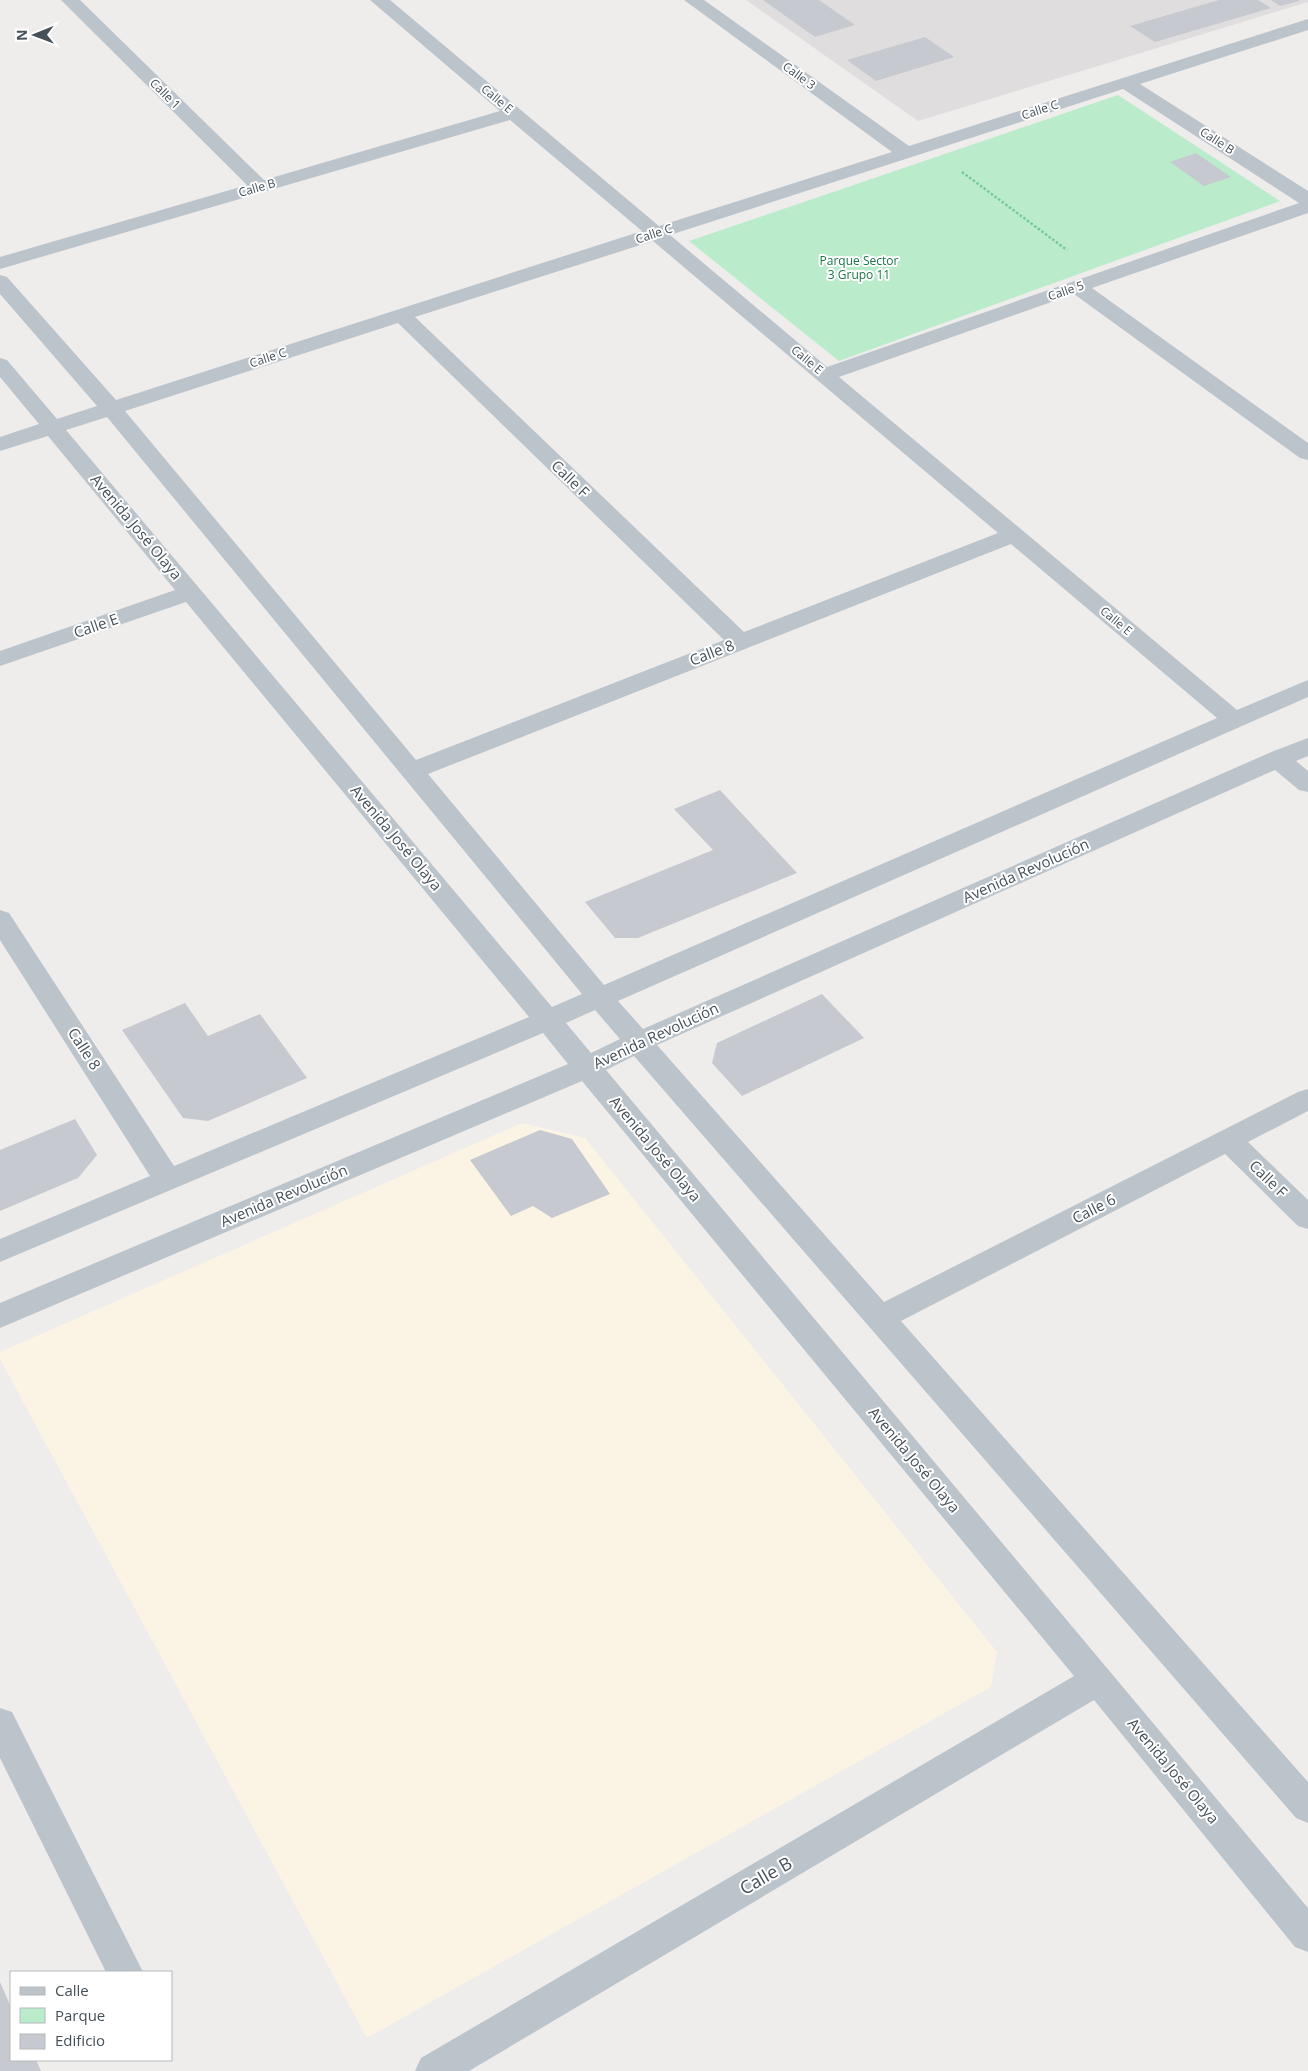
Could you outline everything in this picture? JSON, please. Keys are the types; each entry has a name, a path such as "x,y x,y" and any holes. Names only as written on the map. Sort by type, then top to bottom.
{"street":[{"name":"Calle 1","path":"70,0 260,187"},
{"name":"Calle 3","path":"693,0 906,153"},
{"name":"Calle E","path":"383,1 513,113 1234,720"},
{"name":"Calle C","path":"0,444 1308,24"},
{"name":"Calle B","path":"1126,83 1308,200"},
{"name":"Calle B","path":"0,263 513,113"},
{"name":"Calle 5","path":"824,375 1308,206"},
{"path":"0,281 111,408 599,997 1308,1807"},
{"path":"1077,287 1308,453"},
{"name":"Calle F","path":"401,315 740,642"},
{"name":"Avenida José Olaya","path":"0,364 588,1067 1308,1935"},
{"name":"Calle 8","path":"410,771 1013,535"},
{"name":"Calle E","path":"0,660 191,592"},
{"path":"0,1251 548,1020 1308,688"},
{"name":"Avenida Revolución","path":"0,1316 588,1067 638,1042 1308,746"},
{"path":"1278,759 1308,784"},
{"name":"Calle 8","path":"2,926 167,1179"},
{"name":"Calle 6","path":"880,1318 1308,1099"},
{"name":"Calle F","path":"1228,1140 1308,1218"},
{"name":"Calle B","path":"434,2071 1098,1680"},
{"path":"0,1723 124,1971"}],"path":[{"path":"927,146 1104,277"}],"shaded area":[{"path":"746,0 1308,0 1308,2 918,121"},
{"path":"522,1123 585,1138 997,1652 991,1687 367,2038 0,1359 0,1352"}],"green space":[{"name":"Parque Sector 3 Grupo 11","path":"1118,95 1280,201 839,361 689,241"}],"building":[{"path":"763,0 819,0 855,25 815,37"},
{"path":"1219,0 1258,0 1271,8 1155,42 1130,26"},
{"path":"1271,0 1299,0 1299,1 1280,6"},
{"path":"925,37 954,57 876,81 847,60"},
{"path":"1196,153 1231,177 1204,186 1170,162"},
{"path":"720,790 797,873 638,938 615,938 585,902 713,850 674,809"},
{"path":"822,994 864,1038 742,1096 712,1063 717,1043"},
{"path":"185,1003 208,1036 260,1014 307,1078 208,1121 183,1118 122,1030"},
{"path":"75,1119 97,1155 78,1178 0,1211 0,1150"},
{"path":"540,1130 572,1139 610,1194 552,1218 533,1206 511,1216 470,1160"},
{"path":"0,1982 10,2005 10,2061 36,2061 41,2071 0,2071"}]}
